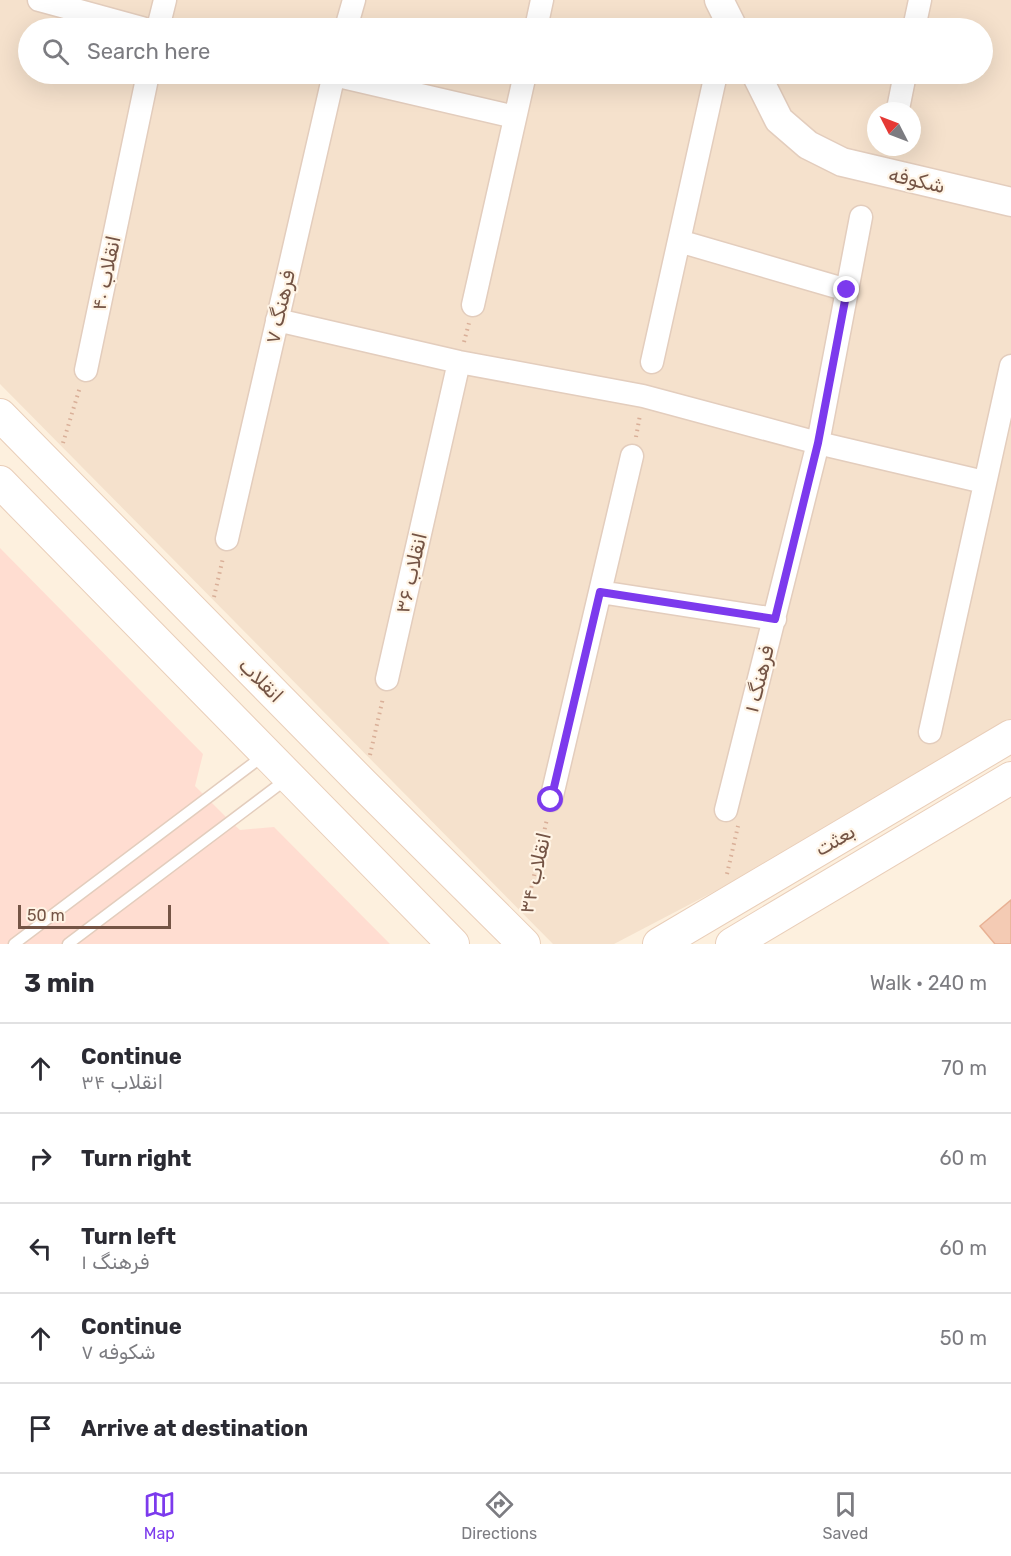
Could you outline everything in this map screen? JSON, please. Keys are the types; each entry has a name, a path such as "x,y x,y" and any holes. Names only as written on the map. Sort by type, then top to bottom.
{"main road":[{"name":"انقلاب","path":"0,415 363,784 522,941"},
{"path":"0,482 453,944"},
{"name":"بعثت","path":"659,944 1011,736"},
{"name":"بعثت","path":"732,944 1011,778"}],"street":[{"path":"39,0 105,18"},
{"path":"160,18 165,0"},
{"path":"349,18 354,0"},
{"path":"538,18 542,0"},
{"path":"916,18 920,0"},
{"name":"انقلاب ۴۰","path":"86,370 146,84"},
{"name":"فرهنگ ۷","path":"227,539 332,84"},
{"path":"376,84 515,117"},
{"path":"473,305 523,84"},
{"path":"652,362 714,84"},
{"name":"شکوفه","path":"761,84 779,120 808,145 833,158 1011,202"},
{"path":"898,102 903,84"},
{"name":"فرهنگ ۱","path":"726,810 818,443 861,217"},
{"path":"679,241 847,290"},
{"path":"277,320 459,362 643,396 818,443 984,482"},
{"name":"انقلاب ۳۶","path":"387,679 459,362"},
{"path":"930,732 1011,366"},
{"path":"551,800 632,456"},
{"path":"600,592 775,619"}],"lane":[{"path":"14,944 266,754"},
{"path":"68,944 289,777"}],"path":[{"path":"459,362 473,305"},
{"path":"55,471 86,370"},
{"path":"207,625 227,539"},
{"path":"363,784 387,679"},
{"name":"انقلاب ۳۴","path":"522,941 551,800"},
{"path":"720,907 740,817 726,810"}],"shaded area":[{"path":"0,0 1011,0 1011,736 614,944 553,944 0,384"},
{"path":"0,548 203,754 195,786 240,830 274,827 390,944 0,944"}],"building":[{"path":"1011,900 1011,944 995,944 980,926"}],"route":[{"path":"551,800 600,592 775,619 818,443 847,290"}]}
